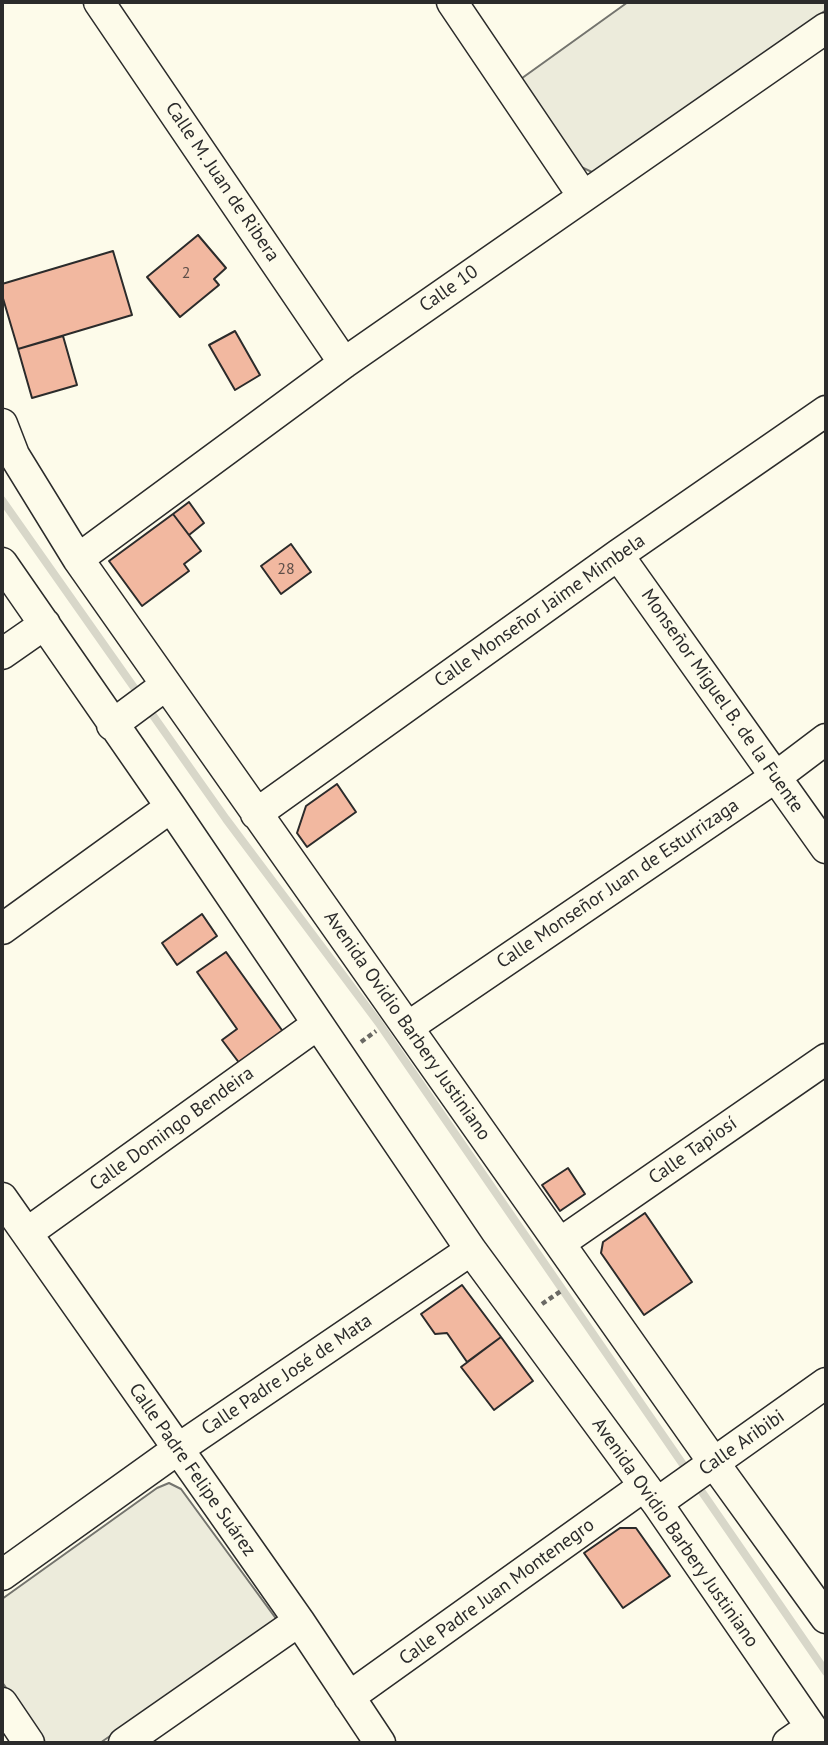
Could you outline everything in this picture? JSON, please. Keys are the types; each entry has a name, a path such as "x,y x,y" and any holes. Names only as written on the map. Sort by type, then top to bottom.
{"street":[{"name":"Calle M. Juan de Ribera","path":"99,2 344,363"},
{"path":"452,2 583,196"},
{"name":"Calle 10","path":"78,559 344,363 826,28"},
{"name":"Calle Monseñor Jaime Mimbela","path":"256,814 618,555 826,411"},
{"name":"Avenida Ovidio Barbery Justiniano","path":"2,424 14,455 78,559 163,688 256,814 560,1243 709,1467 826,1618"},
{"name":"Monseñor Miguel B. de la Fuente","path":"618,555 826,848"},
{"name":"Avenida Ovidio Barbery Justiniano","path":"2,563 116,722 471,1250 656,1495 807,1738"},
{"path":"2,653 45,624"},
{"path":"116,722 163,688"},
{"name":"Calle Monseñor Juan de Esturrizaga","path":"408,1027 777,776 826,739"},
{"path":"2,929 171,807"},
{"name":"Calle Domingo Bendeira","path":"27,1233 318,1024"},
{"name":"Calle Tapiosí","path":"560,1243 826,1059"},
{"name":"Calle Padre Felipe Suárez","path":"2,1198 299,1622 380,1743"},
{"name":"Calle Padre José de Mata","path":"2,1575 178,1449 471,1250"},
{"name":"Calle Aribibi","path":"656,1495 709,1467 826,1383"},
{"name":"Calle Padre Juan Montenegro","path":"349,1697 656,1495"},
{"path":"124,1743 299,1622"},
{"path":"2,1703 29,1743"}],"shaded area":[{"path":"628,2 826,2 826,10 594,173 577,165 518,81"},
{"path":"169,1483 181,1489 277,1620 100,1743 45,1743 2,1682 2,1599 157,1488"}],"building":[{"path":"198,235 226,268 214,279 219,285 180,317 147,277"},
{"path":"113,251 132,315 18,349 2,295 2,284"},
{"path":"235,331 260,375 235,390 209,345"},
{"path":"63,336 77,385 32,398 18,349"},
{"path":"189,502 204,523 189,535 173,514"},
{"path":"173,514 201,551 184,564 189,571 142,606 109,561"},
{"path":"291,544 311,572 281,594 261,566"},
{"path":"337,784 356,812 307,847 297,833 306,806"},
{"path":"202,914 217,936 177,965 162,943"},
{"path":"226,952 284,1033 240,1064 222,1040 237,1029 197,972"},
{"path":"568,1168 585,1194 560,1211 542,1185"},
{"path":"645,1213 692,1282 644,1315 601,1253 603,1242"},
{"path":"462,1285 501,1337 467,1362 447,1333 435,1334 421,1314"},
{"path":"501,1337 533,1381 494,1410 461,1367"},
{"path":"620,1528 636,1528 670,1576 623,1608 584,1553"}],"waterway":[{"path":"2,500 140,696"},
{"path":"147,707 226,819 378,1022 826,1672"}]}
